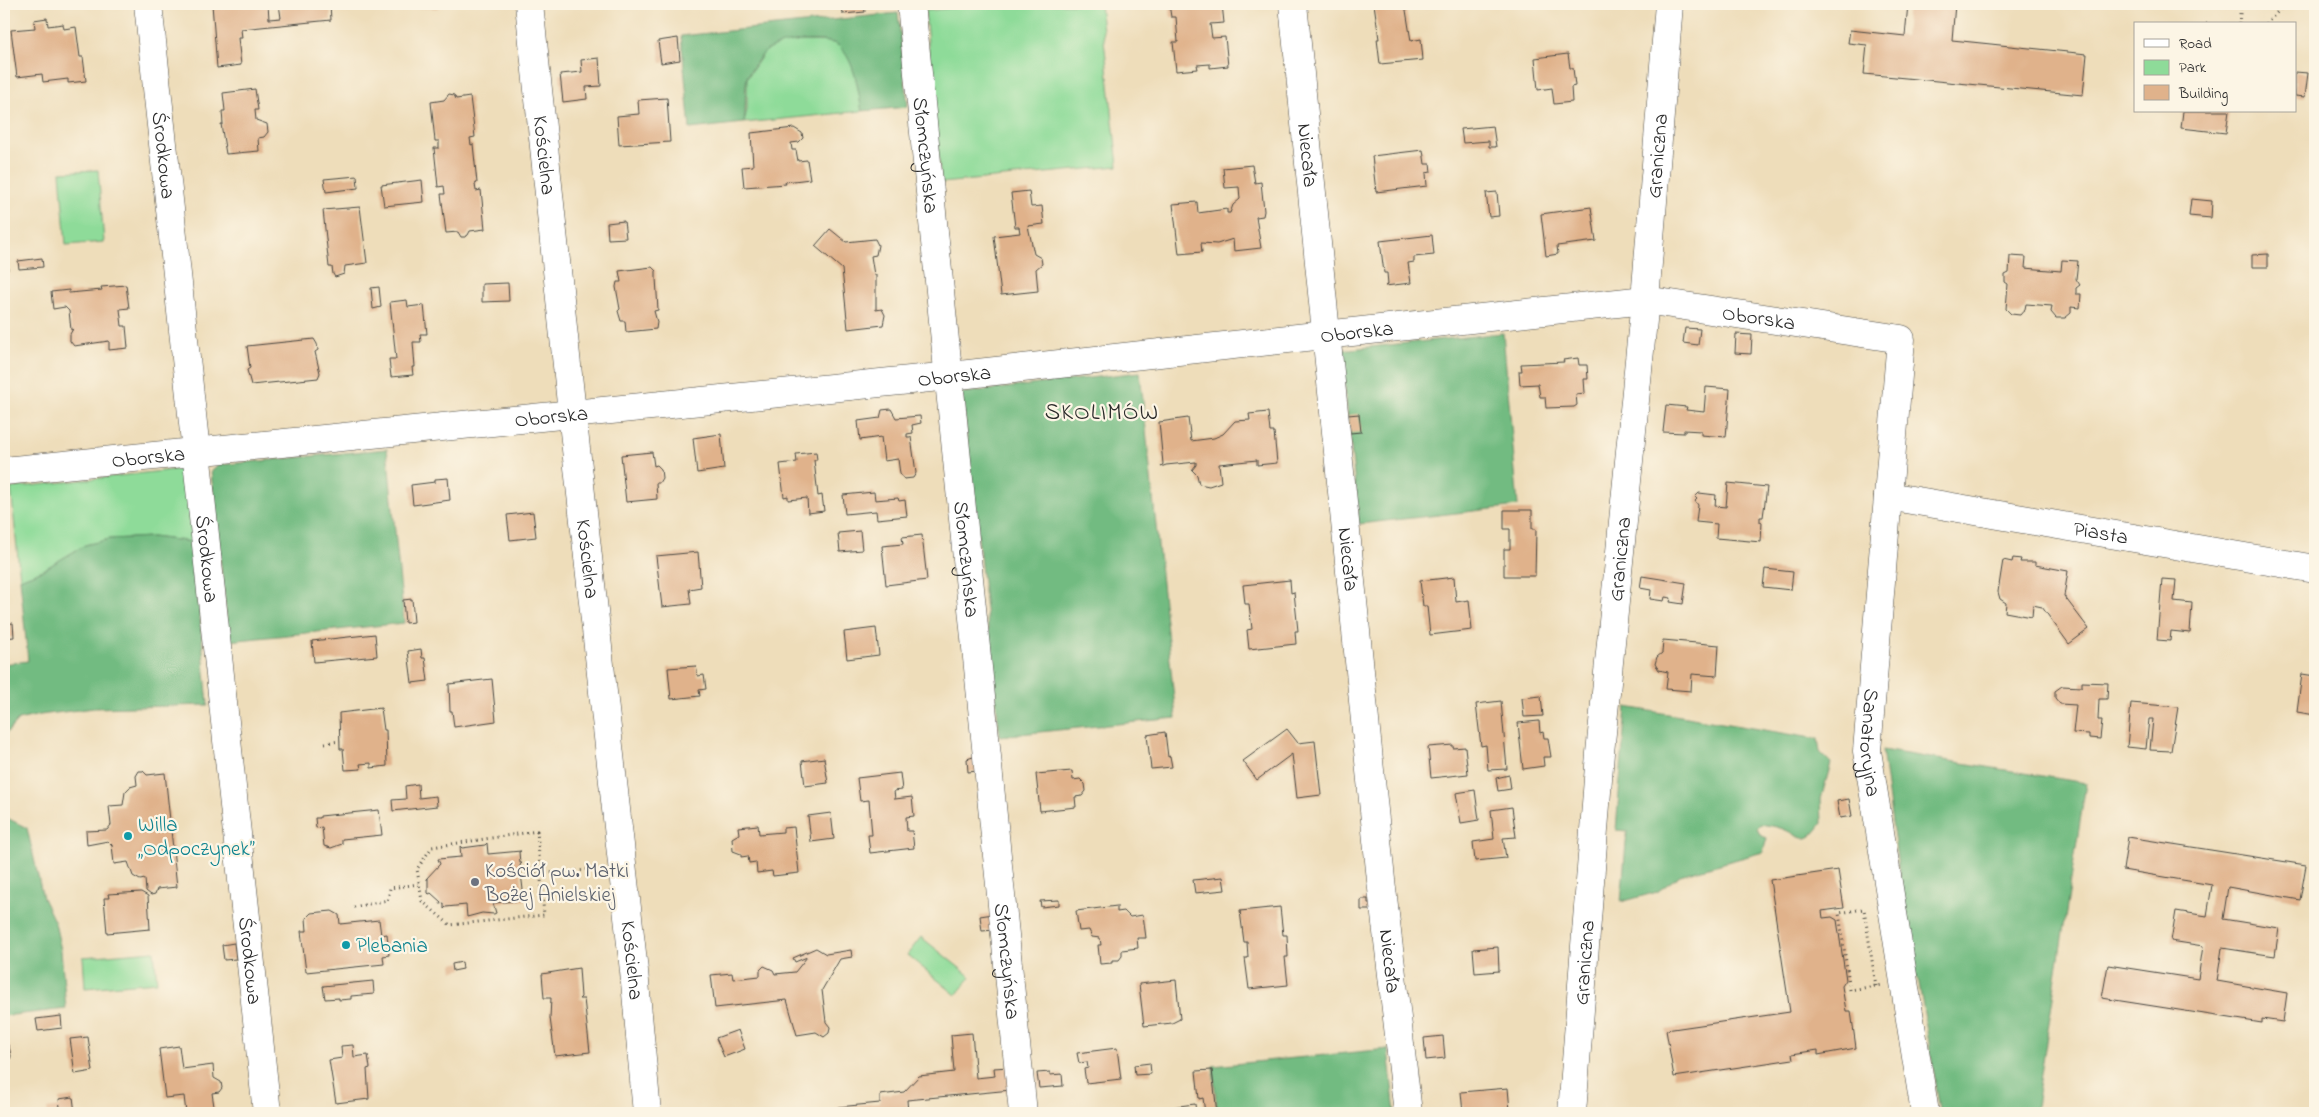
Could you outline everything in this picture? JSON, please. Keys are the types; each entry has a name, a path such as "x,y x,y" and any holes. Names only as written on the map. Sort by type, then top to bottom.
{"street":[{"name":"Środkowa","path":"148,4 267,1113"},
{"name":"Kościelna","path":"530,4 572,413 633,961 647,1113"},
{"name":"Słomczyńska","path":"911,4 950,376 1022,1113"},
{"name":"Niecała","path":"1293,4 1380,880 1408,1113"},
{"name":"Graniczna","path":"1572,1113 1600,753 1645,300 1669,4"},
{"name":"Oborska","path":"4,471 950,376 1645,300 1724,310 1902,339"},
{"name":"Sanatoryjna","path":"1902,339 1867,751 1925,1113"},
{"name":"Piasta","path":"1888,496 2315,569"}],"path":[{"path":"2239,22 2241,4"},
{"path":"2268,22 2285,4"},
{"path":"326,743 340,742"},
{"path":"537,831 540,873 544,915 450,925 422,901 417,869 432,847 537,831"},
{"path":"521,875 607,868"},
{"path":"354,907 388,900 390,888 419,884"},
{"path":"1864,909 1876,986 1850,990 1839,913 1864,909"}],"green space":[{"path":"987,4 1100,4 1118,166 941,183 925,11"},
{"path":"898,13 908,107 862,111 853,68 839,46 824,41 802,41 771,48 758,60 747,77 744,123 690,129 681,36"},
{"path":"804,41 831,42 845,52 853,68 862,111 744,123 747,109 747,78 765,51 781,43"},
{"path":"98,170 104,242 66,245 60,172"},
{"path":"1503,333 1518,506 1359,524 1341,350"},
{"path":"1140,372 1176,718 1000,736 962,393"},
{"path":"387,449 404,623 229,641 211,471 218,465"},
{"path":"180,469 187,475 193,542 152,537 110,539 85,545 43,570 20,579 11,488"},
{"path":"152,537 193,542 208,705 94,708 40,715 18,720 4,736 4,664 28,661 20,579 43,570 85,545 110,539"},
{"path":"1626,707 1818,739 1820,752 1831,763 1821,799 1822,823 1811,836 1806,838 1780,828 1760,824 1757,828 1760,835 1767,838 1763,852 1680,875 1657,892 1621,902 1627,831 1616,830"},
{"path":"1882,750 2086,783 2035,1113 1945,1113 1940,1109 1919,983 1914,970 1906,924"},
{"path":"4,814 5,817 27,828 43,898 55,923 61,950 66,1009 4,1016"},
{"path":"921,937 971,977 956,995 907,955"},
{"path":"154,951 157,982 85,988 83,957"},
{"path":"1388,1049 1395,1113 1217,1113 1213,1066"}],"building":[{"path":"212,4 268,4 269,19 281,18 279,4 330,4 331,20 241,29 242,38 238,38 241,65 217,68"},
{"path":"411,4 438,4 439,8 411,8"},
{"path":"842,4 864,4 865,12 843,14"},
{"path":"1169,4 1222,4 1224,23 1210,24 1212,38 1225,37 1228,66 1210,68 1210,64 1197,65 1198,69 1176,71 1173,42 1178,42 1176,17 1171,17"},
{"path":"1374,4 1405,4 1411,41 1421,39 1423,60 1380,64"},
{"path":"1908,4 1955,4 1952,40 2087,54 2083,95 1864,74 1867,45 1848,43 1850,30 1905,36"},
{"path":"47,18 48,26 63,24 64,29 76,27 80,57 83,57 86,81 68,83 68,79 43,82 42,74 17,77 11,30 35,28 34,20"},
{"path":"678,38 680,60 661,63 658,41"},
{"path":"1568,54 1570,68 1573,68 1575,86 1571,87 1572,102 1554,104 1552,88 1538,90 1535,58"},
{"path":"599,58 601,86 586,87 587,99 563,102 560,74 582,72 581,60"},
{"path":"2296,72 2308,73 2305,97 2296,96"},
{"path":"255,89 258,110 255,110 256,120 267,124 268,132 264,137 258,138 259,151 226,154 221,124 223,124 222,111 225,111 223,93"},
{"path":"449,94 454,95 456,99 470,97 475,137 470,138 471,145 473,144 477,183 475,184 476,191 481,190 485,229 470,231 465,237 461,237 458,232 446,233 441,194 445,194 444,186 438,187 434,148 439,148 439,141 435,141 431,102 444,100"},
{"path":"667,98 670,142 619,145 617,116 639,114 638,100"},
{"path":"2183,112 2229,112 2226,133 2181,128"},
{"path":"1493,126 1496,147 1489,147 1489,141 1463,143 1461,129"},
{"path":"794,128 802,133 803,138 799,142 791,143 792,150 796,150 798,161 807,160 810,179 785,182 786,184 744,187 742,167 753,166 751,133"},
{"path":"1423,150 1425,164 1430,164 1431,172 1426,173 1427,186 1376,192 1372,156"},
{"path":"1252,165 1255,183 1261,182 1264,211 1263,216 1256,217 1261,248 1234,251 1233,239 1217,244 1201,243 1202,252 1179,254 1173,204 1197,202 1198,213 1227,209 1227,213 1230,213 1233,205 1240,199 1239,187 1225,188 1223,168"},
{"path":"357,176 358,188 326,192 324,179"},
{"path":"422,180 424,202 384,206 381,185"},
{"path":"1029,191 1031,207 1042,206 1044,224 1028,226 1034,254 1041,258 1042,264 1036,269 1038,291 1001,295 994,236 1020,233 1019,227 1015,227 1011,193"},
{"path":"1497,192 1499,216 1489,217 1486,193"},
{"path":"2191,199 2212,201 2211,218 2189,216"},
{"path":"360,207 367,263 345,266 344,274 335,277 332,267 329,267 323,210"},
{"path":"1591,207 1596,241 1557,246 1558,254 1546,256 1541,214"},
{"path":"624,221 626,238 608,239 607,223"},
{"path":"830,229 846,242 875,239 878,245 876,255 871,256 874,275 876,275 876,310 882,309 885,315 883,325 848,329 842,269 815,246"},
{"path":"1432,235 1434,255 1414,257 1414,262 1408,263 1411,283 1385,286 1388,284 1387,273 1384,273 1380,241"},
{"path":"4,243 8,270 4,271"},
{"path":"2268,254 2268,267 2252,267 2252,255"},
{"path":"2010,256 2026,257 2025,268 2061,271 2062,260 2078,261 2076,279 2080,285 2076,288 2076,294 2081,294 2080,308 2071,307 2071,313 2065,318 2056,318 2051,312 2052,306 2026,304 2025,309 2020,315 2011,314 2006,309 2008,284 2005,282 2005,275 2009,273"},
{"path":"42,258 43,267 19,269 18,261"},
{"path":"652,267 656,271 658,310 654,311 657,322 656,329 626,332 625,321 621,321 618,311 620,309 616,287 617,282 621,282 619,271"},
{"path":"508,283 509,301 482,302 482,284"},
{"path":"126,285 129,308 120,309 122,326 126,326 128,348 109,350 109,341 74,346 70,341 70,334 73,329 71,330 69,311 65,307 53,309 51,292 69,290 69,293 102,290 101,287"},
{"path":"379,287 381,307 373,309 371,288"},
{"path":"407,300 408,307 424,305 427,334 420,334 421,342 413,342 415,367 412,367 413,375 391,377 389,359 396,359 390,302"},
{"path":"1685,328 1700,329 1698,345 1683,343"},
{"path":"1736,334 1752,335 1751,354 1735,353"},
{"path":"314,339 318,350 315,352 320,373 318,378 251,385 247,370 250,368 247,346"},
{"path":"1578,358 1579,365 1587,365 1588,379 1584,379 1585,393 1576,394 1577,405 1574,407 1546,408 1545,397 1540,397 1538,384 1520,385 1519,371 1522,371 1521,364 1564,362 1563,360"},
{"path":"1706,387 1730,389 1726,437 1701,435 1701,431 1684,430 1684,433 1663,432 1666,405 1687,407 1686,410 1704,412"},
{"path":"891,409 896,418 920,416 921,423 912,425 913,433 907,434 907,437 911,437 916,473 913,478 904,479 900,474 898,459 884,461 881,437 860,440 858,421 880,418 882,410"},
{"path":"1268,412 1270,432 1274,432 1277,463 1257,465 1257,460 1219,464 1221,482 1209,486 1199,484 1197,475 1192,470 1196,462 1161,467 1163,464 1159,422 1188,418 1191,441 1214,438 1223,434 1235,421 1250,420 1249,414"},
{"path":"1359,414 1361,432 1350,433 1348,415"},
{"path":"721,434 724,469 697,473 693,438"},
{"path":"652,452 654,466 657,465 661,469 662,478 659,483 656,483 657,499 626,502 621,455"},
{"path":"816,452 817,460 814,460 818,496 822,495 824,511 808,513 807,498 788,500 788,496 784,497 780,464 797,462 796,454"},
{"path":"448,478 450,500 413,505 411,485 435,482 435,479"},
{"path":"1728,483 1767,487 1763,517 1760,517 1760,522 1762,522 1761,542 1716,538 1717,524 1696,522 1698,505 1695,497 1699,493 1716,495 1715,506 1726,507"},
{"path":"874,492 875,500 898,498 899,501 905,500 907,516 877,519 876,511 845,514 843,495"},
{"path":"1504,510 1532,510 1532,529 1536,529 1535,576 1504,576 1504,549 1510,549 1510,529 1504,529"},
{"path":"533,512 536,537 510,540 507,515"},
{"path":"860,531 862,550 840,552 838,533"},
{"path":"922,535 927,580 886,585 882,546 903,544 902,537"},
{"path":"698,552 701,587 689,589 691,604 662,607 656,556"},
{"path":"2013,558 2021,559 2020,562 2035,562 2035,565 2068,571 2064,596 2089,629 2069,644 2042,607 2033,605 2032,617 2005,612 2006,603 2000,599 1998,592 2003,560 2012,562"},
{"path":"1765,569 1793,572 1791,590 1763,587"},
{"path":"1642,576 1686,583 1683,604 1670,602 1671,598 1665,597 1664,601 1650,599 1651,590 1640,588"},
{"path":"1454,577 1456,602 1469,600 1472,630 1430,635 1427,606 1423,606 1420,581"},
{"path":"2162,579 2176,580 2174,601 2192,603 2190,633 2171,631 2170,641 2157,640"},
{"path":"1290,580 1291,593 1294,592 1298,631 1295,631 1296,644 1249,649 1247,630 1252,629 1249,604 1245,604 1243,585"},
{"path":"412,599 414,622 405,623 403,600"},
{"path":"13,623 14,637 4,638 4,624"},
{"path":"876,628 879,655 847,659 844,632"},
{"path":"375,634 377,656 314,662 312,641"},
{"path":"1663,640 1719,645 1717,676 1692,674 1691,691 1666,689 1668,672 1659,670 1655,664 1657,657 1662,653"},
{"path":"421,649 422,658 425,658 428,681 412,683 408,651"},
{"path":"696,666 698,676 704,675 706,689 699,690 700,696 671,699 668,668"},
{"path":"2302,674 2315,676 2315,715 2297,712"},
{"path":"492,679 496,721 454,727 452,711 450,711 449,684"},
{"path":"2082,682 2108,683 2107,699 2099,699 2098,720 2102,720 2100,739 2089,738 2089,734 2073,733 2076,705 2060,704 2055,698 2055,691 2062,686 2082,687"},
{"path":"1541,696 1543,716 1524,717 1522,698"},
{"path":"1501,701 1507,769 1488,770 1486,745 1481,746 1476,704"},
{"path":"2131,703 2178,707 2171,751 2150,750 2153,719 2149,719 2146,749 2127,747"},
{"path":"381,708 384,730 386,730 387,766 371,768 371,763 360,764 361,769 345,770 343,749 340,749 339,713"},
{"path":"1539,721 1540,733 1543,732 1544,738 1548,738 1551,757 1543,757 1544,766 1523,769 1518,723"},
{"path":"1287,729 1298,743 1315,741 1321,795 1297,798 1292,754 1257,780 1243,761"},
{"path":"1165,732 1168,757 1170,756 1172,767 1151,769 1147,735"},
{"path":"1453,745 1453,748 1465,747 1468,774 1431,778 1428,747"},
{"path":"976,756 978,771 968,772 967,759"},
{"path":"824,758 828,783 805,786 802,761"},
{"name":"Willa „Odpoczynek”","path":"139,771 143,771 147,775 165,773 177,887 157,889 155,894 151,895 146,891 145,879 140,880 133,876 128,862 114,864 112,845 108,841 87,845 86,831 107,830 111,825 109,806 123,805 125,792 130,787 137,785 136,776"},
{"path":"1072,771 1073,780 1080,779 1085,784 1086,791 1082,796 1075,797 1076,807 1040,811 1036,774"},
{"path":"900,773 902,790 894,791 895,799 912,797 914,816 906,817 907,831 912,831 914,848 870,853 868,835 872,835 869,800 860,801 857,778"},
{"path":"1509,775 1511,789 1498,791 1496,778"},
{"path":"418,784 419,798 436,796 437,806 393,811 392,800 406,799 405,786"},
{"path":"1475,790 1479,820 1461,823 1456,793"},
{"path":"1849,799 1852,816 1840,818 1837,801"},
{"path":"1512,807 1516,837 1503,838 1506,858 1475,861 1473,842 1494,839 1491,810"},
{"path":"379,810 382,835 342,839 342,844 331,848 324,846 322,827 316,828 315,818"},
{"path":"831,813 834,839 811,842 808,816"},
{"path":"758,825 759,834 783,832 783,828 794,827 799,873 773,876 772,871 757,873 756,862 749,863 748,856 741,857 741,854 733,851 732,838 739,834 738,827"},
{"path":"2128,837 2306,865 2300,900 2228,887 2223,919 2279,928 2275,956 2222,948 2217,981 2287,993 2283,1022 2262,1019 2262,1023 2102,998 2108,965 2198,979 2203,946 2171,941 2176,911 2207,916 2212,885 2123,870"},
{"name":"Kościół pw. Matki Bożej Anielskiej","path":"487,843 488,854 521,851 519,852 520,863 522,863 520,865 524,898 526,900 493,903 496,913 482,913 467,917 466,905 446,907 444,909 444,903 440,904 441,902 431,893 428,893 428,879 426,879 440,864 438,859 461,857 460,846 462,848 485,845"},
{"path":"1838,870 1844,908 1822,911 1823,918 1832,917 1837,920 1846,980 1842,986 1846,1011 1851,1011 1856,1048 1818,1055 1818,1050 1792,1054 1793,1059 1674,1077 1666,1030 1790,1012 1770,880"},
{"path":"1223,877 1225,890 1195,893 1193,880"},
{"path":"141,892 148,896 150,929 107,933 104,898 109,898 108,894"},
{"path":"1361,899 1368,899 1368,903 1373,903 1373,910 1361,910"},
{"path":"1059,900 1059,905 1041,907 1040,901"},
{"path":"1117,906 1117,912 1124,911 1130,917 1143,915 1146,938 1137,938 1138,948 1122,950 1122,956 1119,960 1100,964 1098,945 1101,945 1100,938 1092,937 1089,930 1079,931 1076,911"},
{"path":"1280,907 1283,935 1287,935 1288,957 1285,957 1288,985 1249,989 1245,958 1248,958 1247,942 1244,942 1240,911"},
{"name":"Plebania","path":"332,911 339,915 340,924 379,920 381,935 387,934 389,955 383,956 384,964 306,972 301,931 307,931 306,918 311,913"},
{"path":"993,914 995,930 982,931 980,916"},
{"path":"234,943 236,959 224,960 222,945"},
{"path":"1498,947 1499,971 1475,973 1473,949"},
{"path":"816,948 826,954 851,950 852,957 840,959 822,990 826,1022 830,1027 829,1033 824,1037 816,1032 797,1035 787,1000 715,1008 711,975 732,973 733,979 760,976 760,970 764,966 773,970 775,974 795,972 807,957 795,962 793,958"},
{"path":"462,962 463,969 453,971 452,964"},
{"path":"579,968 581,997 579,999 584,999 590,1052 555,1056 550,1018 551,998 544,998 542,974"},
{"path":"1176,980 1180,1019 1172,1023 1144,1026 1139,984"},
{"path":"373,981 374,994 351,996 351,999 325,999 323,986"},
{"path":"61,1016 62,1028 38,1031 36,1019"},
{"path":"738,1030 745,1049 724,1057 716,1038"},
{"path":"972,1033 976,1078 995,1076 994,1068 1009,1067 1011,1090 907,1100 908,1113 838,1113 838,1107 880,1103 880,1095 904,1092 919,1076 954,1072 951,1035"},
{"path":"1443,1036 1445,1058 1426,1060 1424,1038"},
{"path":"88,1037 93,1071 75,1074 70,1039"},
{"path":"4,1042 9,1046 11,1056 9,1065 5,1065 6,1076 4,1077"},
{"path":"353,1045 354,1057 368,1055 370,1068 367,1069 369,1099 336,1103 329,1060 342,1058 341,1046"},
{"path":"179,1046 182,1069 213,1065 214,1078 221,1082 222,1088 219,1092 212,1093 215,1113 186,1113 184,1096 165,1098 159,1049"},
{"path":"1117,1048 1121,1079 1086,1083 1084,1069 1088,1068 1087,1062 1079,1063 1077,1053"},
{"path":"1150,1063 1151,1074 1135,1075 1134,1065"},
{"path":"1212,1070 1217,1113 1205,1113 1203,1098 1199,1099 1196,1071"},
{"path":"1050,1072 1050,1075 1062,1074 1063,1086 1039,1088 1037,1073"},
{"path":"1508,1088 1510,1111 1501,1111 1501,1113 1463,1113 1461,1092"},
{"path":"73,1097 75,1113 48,1113 47,1109 60,1107 59,1099"},
{"path":"1195,1104 1196,1113 1146,1113 1146,1111 1155,1109"}],"place":[{"name":"Willa „Odpoczynek”","path":"128,836"},
{"name":"Kościół pw. Matki Bożej Anielskiej","path":"475,882"},
{"name":"Plebania","path":"346,945"}],"district":[{"name":"SKOLIMÓW","path":"1102,411"}]}
